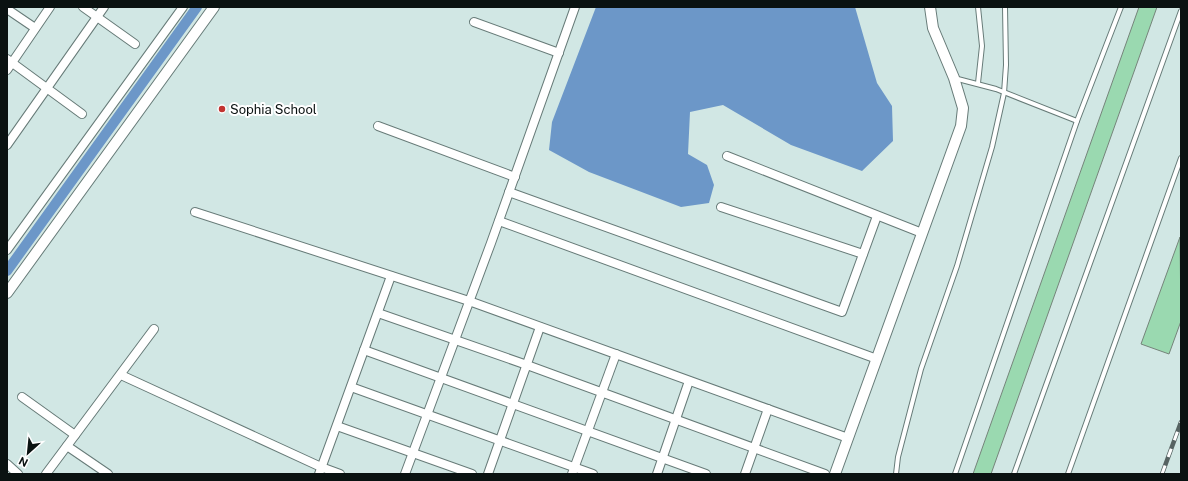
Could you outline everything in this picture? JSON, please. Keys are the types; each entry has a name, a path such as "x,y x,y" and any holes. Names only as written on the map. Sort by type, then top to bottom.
{"street":[{"path":"7,70 10,61 50,7"},
{"path":"83,7 135,44"},
{"path":"7,145 104,7"},
{"path":"7,250 183,7"},
{"path":"7,293 214,7"},
{"path":"405,474 499,221 575,7"},
{"path":"835,474 961,126 962,108 954,78 934,28 930,7"},
{"path":"7,9 35,28"},
{"path":"474,22 559,53"},
{"path":"10,61 82,114"},
{"path":"378,126 515,177"},
{"path":"727,156 922,234"},
{"path":"509,192 842,312 877,216"},
{"path":"721,207 863,254"},
{"path":"195,212 469,302 848,438"},
{"path":"499,221 877,359"},
{"path":"320,471 391,276"},
{"path":"378,313 527,365 825,474"},
{"path":"488,474 540,327"},
{"path":"46,474 154,330"},
{"path":"364,350 440,379 706,474"},
{"path":"573,471 616,354"},
{"path":"121,375 320,471 340,474"},
{"path":"657,474 689,381"},
{"path":"351,387 500,440 573,471 593,474"},
{"path":"22,397 75,435"},
{"path":"745,474 768,409"},
{"path":"337,426 472,474"},
{"path":"67,446 108,474"},
{"path":"7,464 18,474"}],"lane":[{"path":"978,7 982,46 978,83"},
{"path":"896,474 898,457 921,369 957,266 992,147 1004,92 1006,65 1005,7"},
{"path":"956,474 1076,121 1121,7"},
{"path":"1014,474 1181,11"},
{"path":"954,78 978,83 1004,92 1076,121"},
{"path":"1068,474 1181,158"}],"water":[{"path":"596,7 855,7 877,83 892,106 893,141 862,171 791,145 723,105 690,112 688,154 707,165 714,185 709,203 681,207 589,172 549,150 552,122"}],"building":[{"path":"1139,7 1157,7 991,474 973,474"},
{"path":"1180,237 1181,321 1169,354 1141,344"}],"waterway":[{"path":"7,271 197,7"}],"railway":[{"path":"1162,474 1181,422"}],"place":[{"name":"Sophia School","path":"222,109"}]}
